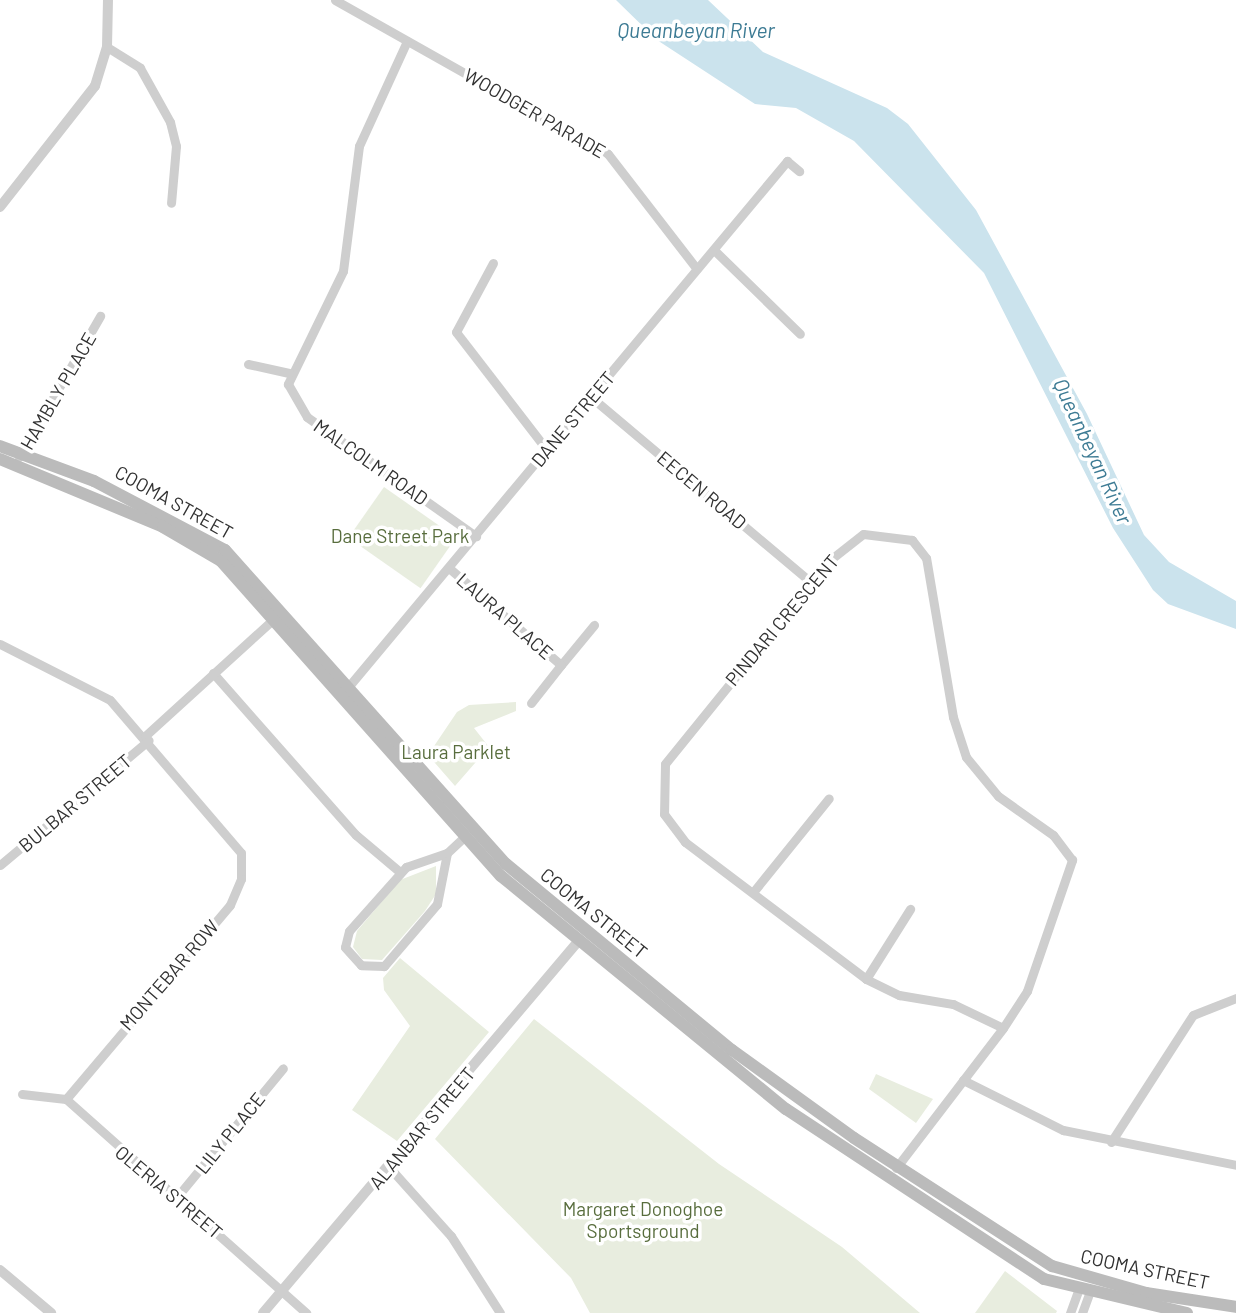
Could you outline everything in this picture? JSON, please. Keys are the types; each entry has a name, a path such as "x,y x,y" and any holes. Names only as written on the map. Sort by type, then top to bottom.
{"main road":[{"name":"COOMA STREET","path":"0,446 18,459 197,544 230,570 379,744 469,833 746,1079 889,1178 1034,1273 1083,1293 1187,1313"},
{"name":"COOMA STREET","path":"0,459 18,459 94,481 210,541 283,611 349,686 469,833"},
{"path":"294,646 349,686 350,705 379,744"},
{"name":"COOMA STREET","path":"583,936 732,1050 1023,1251 1087,1279 1236,1307"},
{"path":"1083,1293 1087,1279"}],"street":[{"path":"0,207 83,105 107,47 108,0"},
{"name":"WOODGER PARADE","path":"335,0 608,154 697,270"},
{"path":"248,364 289,373 343,271 359,146 407,41"},
{"path":"107,47 140,68 170,122 176,146 171,202"},
{"name":"DANE STREET","path":"349,686 788,162 799,171"},
{"path":"714,250 800,334"},
{"path":"493,263 456,332 547,450"},
{"name":"HAMBLY PLACE","path":"18,459 100,316"},
{"name":"MALCOLM ROAD","path":"289,373 299,410 476,536"},
{"name":"EECEN ROAD","path":"591,397 812,583"},
{"name":"PINDARI CRESCENT","path":"889,1178 1003,1028 1027,991 1072,860 1053,835 998,796 966,757 953,717 929,568 912,540 863,534 842,548 665,764 661,800 670,827 866,979 899,995 953,1004 1003,1028"},
{"name":"LAURA PLACE","path":"449,568 561,665"},
{"name":"BULBAR STREET","path":"0,865 147,738 213,673 283,611"},
{"name":"LAURA PLACE","path":"531,703 594,625"},
{"path":"0,644 101,695 147,738"},
{"path":"213,673 356,835 400,872"},
{"name":"MONTEBAR ROW","path":"66,1099 230,905 243,867 235,840 147,738"},
{"path":"754,891 829,798"},
{"path":"447,853 437,904 391,960 369,969 347,951 346,938 400,872 447,853 469,833"},
{"path":"866,979 910,909"},
{"name":"ALANBAR STREET","path":"262,1313 287,1290 583,936"},
{"path":"1111,1142 1193,1015 1236,998"},
{"name":"LILY PLACE","path":"176,1198 283,1068"},
{"path":"962,1080 1063,1130 1111,1142 1236,1164"},
{"path":"22,1094 66,1099"},
{"name":"OLERIA STREET","path":"66,1099 176,1198 287,1290 306,1313"},
{"path":"389,1167 451,1236 500,1313"},
{"path":"0,1270 51,1313"},
{"path":"1070,1313 1083,1293"},
{"path":"1082,1313 1083,1293"}],"green space":[{"name":"Dane Street Park","path":"384,487 456,537 421,588 348,538"},
{"name":"Laura Parklet","path":"516,702 516,711 474,728 489,747 455,786 428,755 457,712 469,705"},
{"path":"436,866 436,894 425,911 382,960 362,959 353,947 357,931 400,880"},
{"path":"400,958 489,1032 397,1141 352,1110 410,1026 384,990 383,978"},
{"name":"Margaret Donoghoe Sportsground","path":"534,1019 719,1164 842,1247 920,1313 590,1313 571,1278 435,1139"},
{"path":"876,1074 933,1099 916,1123 869,1089"},
{"path":"1005,1271 1057,1311 1056,1313 975,1313"}],"water":[{"name":"Queanbeyan River","path":"616,0 708,0 763,52 887,108 908,124 976,210 1087,414 1144,535 1169,562 1236,601 1236,629 1168,604 1153,590 1113,528 984,273 854,141 796,108 755,104 657,40"}]}
